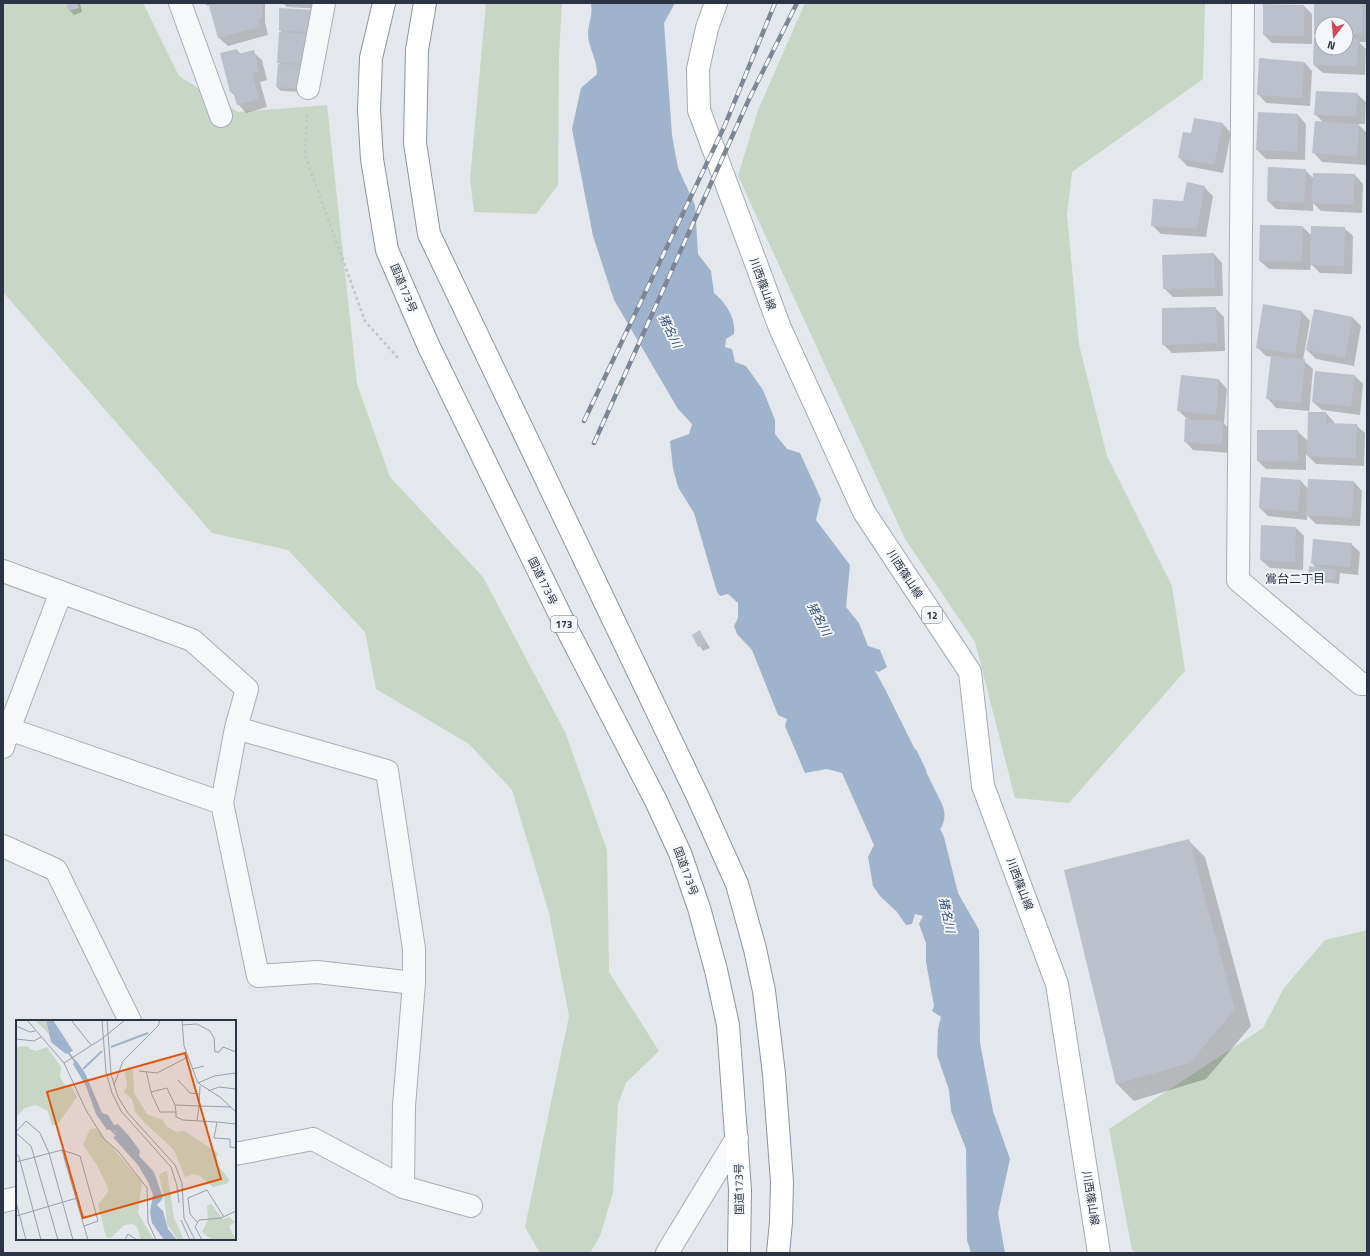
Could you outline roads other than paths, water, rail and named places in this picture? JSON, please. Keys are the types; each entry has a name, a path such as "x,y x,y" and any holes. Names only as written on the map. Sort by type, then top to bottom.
{"main road":[{"name":"国道173号","path":"384,3 371,58 369,110 372,159 387,250 429,347 568,631 656,801 680,853 714,962 728,1025 740,1190 739,1253"},
{"path":"426,3 417,50 415,143 429,234 698,798 737,884 755,949 764,991 774,1074 782,1182 781,1222 778,1253"},
{"name":"川西篠山線","path":"716,3 707,28 698,69 699,110 780,328 864,512 970,672 983,786 1057,984 1099,1253"}],"street":[{"path":"180,3 221,116"},
{"path":"308,88 324,3"},
{"path":"1243,3 1238,580 1361,684 1367,684"},
{"path":"3,571 192,640 247,689 236,728 222,803 258,976 317,972 414,983"},
{"path":"61,592 5,735 222,803"},
{"path":"236,728 387,771 414,949 414,983 404,1106 403,1187"},
{"path":"3,846 56,870 130,1020"},
{"path":"667,1253 737,1138"},
{"path":"236,1154 312,1139 403,1187 471,1206"},
{"path":"3,1201 16,1198"}],"water":[{"path":"591,3 675,3 664,23 672,135 678,168 695,205 698,254 711,271 714,293 726,306 732,317 734,334 726,339 725,347 732,349 735,362 746,366 763,390 775,420 775,434 787,449 800,453 821,499 816,520 850,565 846,607 859,623 868,646 880,650 887,667 879,672 854,663 847,667 845,675 853,676 854,682 845,687 845,703 852,713 875,717 881,727 875,748 879,752 905,748 909,743 917,751 926,770 928,803 944,837 958,893 979,930 980,1043 993,1111 1010,1159 998,1213 1005,1253 971,1253 967,1240 966,1149 951,1111 949,1090 937,1055 938,1029 941,1017 932,1011 934,1006 926,962 926,943 919,924 923,916 915,914 912,924 906,925 897,912 880,896 873,886 868,857 874,845 842,773 827,769 805,773 785,726 787,719 778,715 752,650 737,634 734,626 738,618 738,603 728,594 720,596 717,592 694,513 678,487 673,468 670,441 689,434 692,424 678,409 614,300 593,236 572,129 581,88 597,74 596,63 588,39"}],"waterway":[{"name":"猪名川","path":"813,610 864,704 919,815"}],"railway":[{"path":"584,421 725,125 775,3"},
{"path":"594,443 749,99 797,3"}],"district":[{"name":"鴬台二丁目","path":"1295,579"}]}
